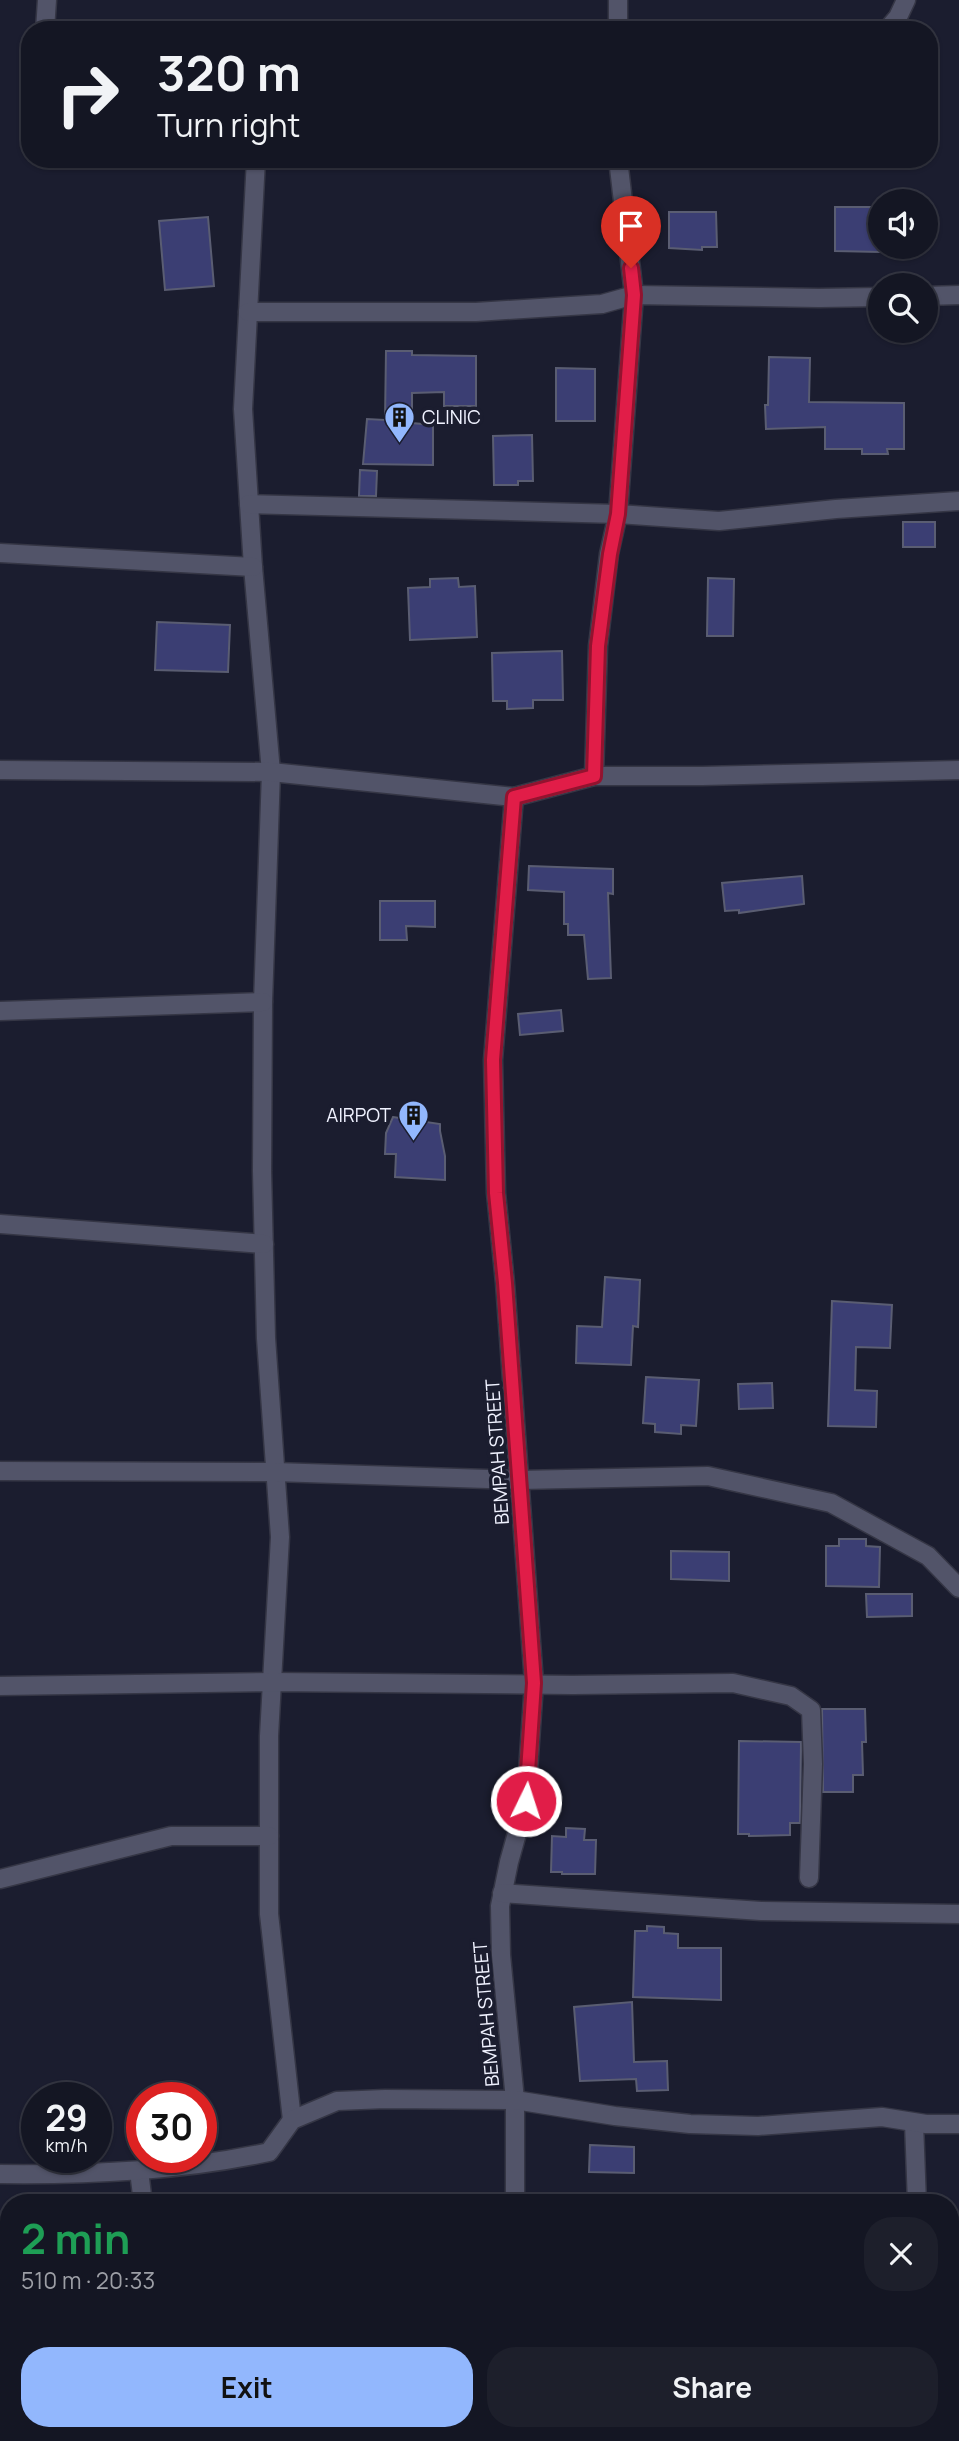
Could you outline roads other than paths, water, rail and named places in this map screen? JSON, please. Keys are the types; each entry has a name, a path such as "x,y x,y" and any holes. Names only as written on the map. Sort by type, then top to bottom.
{"street":[{"path":"46,21 47,0"},
{"path":"618,0 618,21"},
{"path":"895,21 906,0"},
{"path":"256,168 243,409 253,567 271,772 263,1002 264,1244 266,1338 279,1537 269,1736 269,1914 292,2120"},
{"path":"594,776 598,646 618,514 634,295 619,168"},
{"path":"248,312 476,312 602,304 634,295 868,297"},
{"path":"938,296 959,295"},
{"path":"249,504 618,514 719,521 836,509 959,501"},
{"path":"0,553 253,567"},
{"path":"0,770 271,772 514,797 594,776 959,771"},
{"name":"BEMPAH STREET","path":"514,797 493,1060 496,1193 534,1683 526,1801 499,1906 515,2100 515,2194"},
{"path":"0,1011 263,1002"},
{"path":"0,1224 264,1244"},
{"path":"0,1471 275,1472 520,1480 708,1476 831,1503 928,1556 959,1588"},
{"path":"0,1686 272,1682 733,1683 791,1696 811,1710 813,1764 809,1878"},
{"path":"0,1879 171,1836 269,1836"},
{"path":"502,1893 761,1911 959,1914"},
{"path":"217,2162 269,2152 292,2120 337,2101 515,2100 615,2116 758,2126 882,2117 914,2123 959,2124"},
{"path":"914,2123 917,2194"},
{"path":"0,2174 126,2172"},
{"path":"139,2173 143,2194"}],"place":[{"name":"CLINIC","path":"399,444"},
{"name":"AIRPOT","path":"414,1142"}]}
